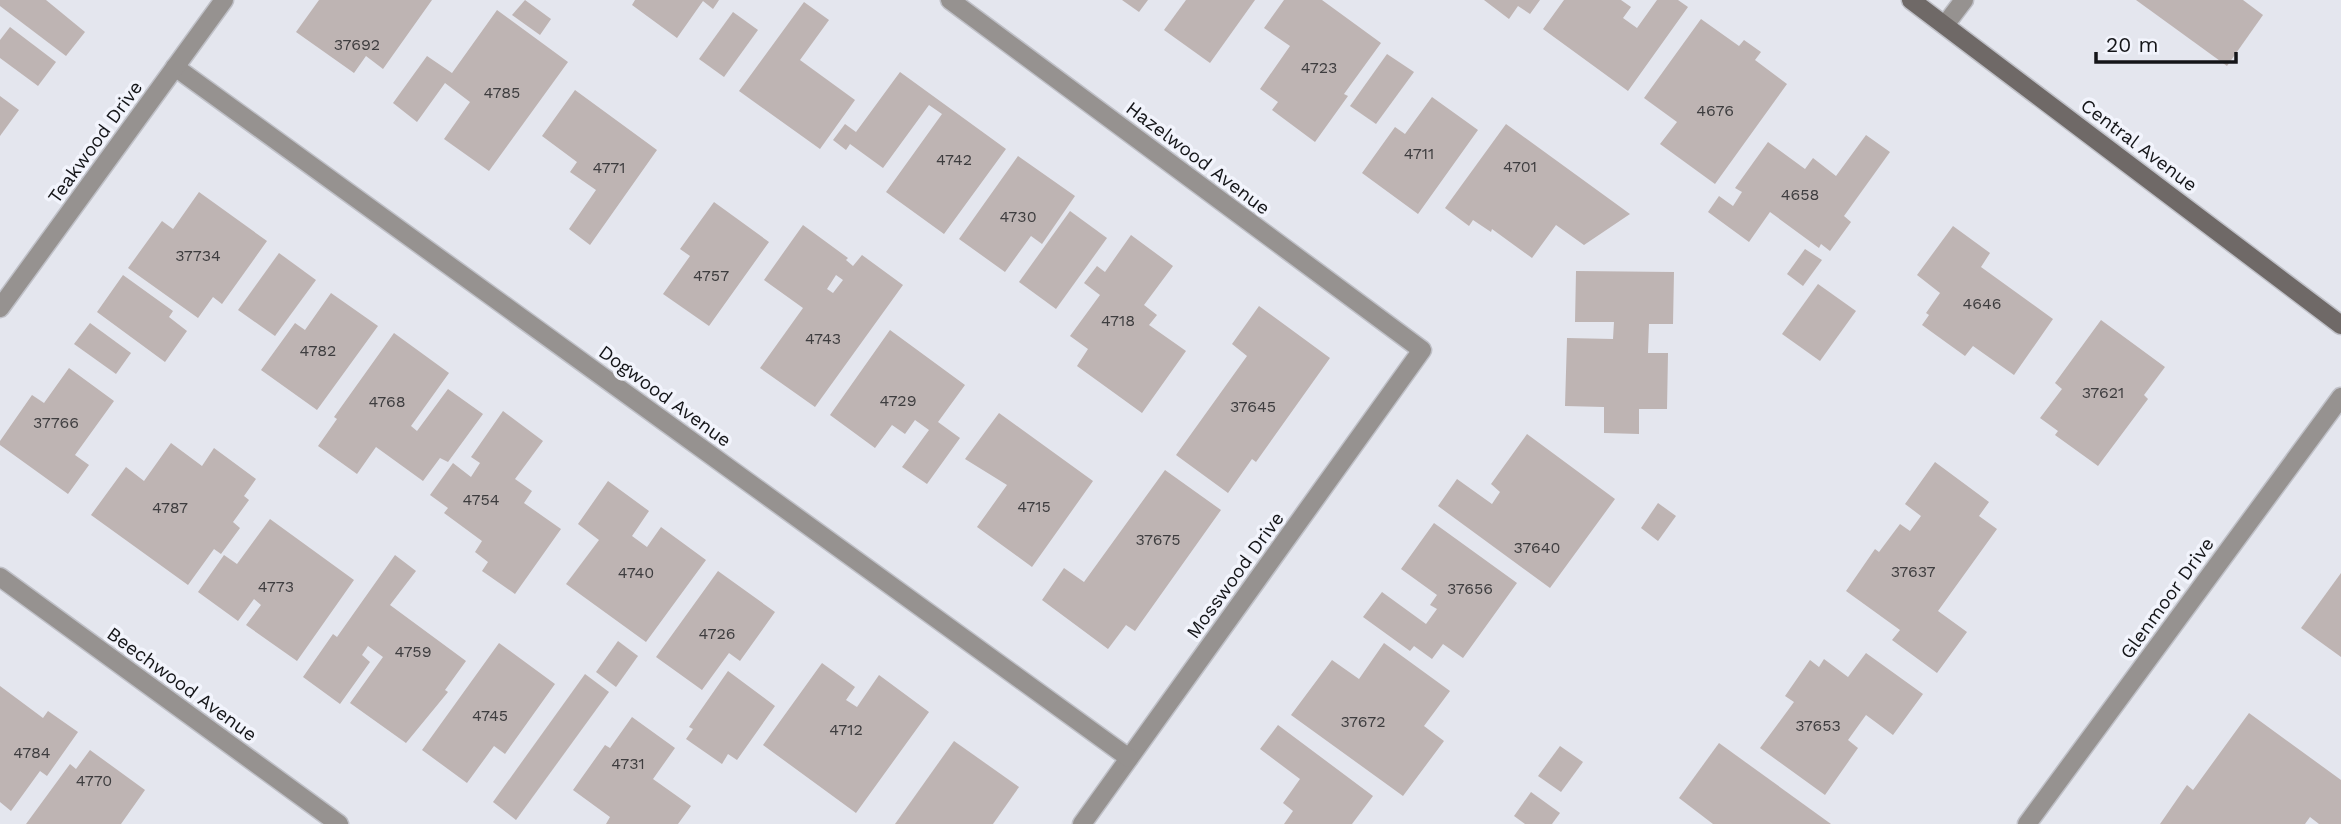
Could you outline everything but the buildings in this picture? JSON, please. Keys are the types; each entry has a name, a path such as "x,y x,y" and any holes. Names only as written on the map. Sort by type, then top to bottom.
{"main road":[{"name":"Central Avenue","path":"1911,0 2341,325"}],"street":[{"name":"Teakwood Drive","path":"0,308 224,0"},
{"name":"Hazelwood Avenue","path":"950,0 1422,350"},
{"path":"1945,25 1964,0"},
{"name":"Dogwood Avenue","path":"175,67 1129,758"},
{"name":"Mosswood Drive","path":"1082,824 1422,350"},
{"name":"Glenmoor Drive","path":"2027,824 2341,397"},
{"name":"Beechwood Avenue","path":"0,578 339,824"}]}
